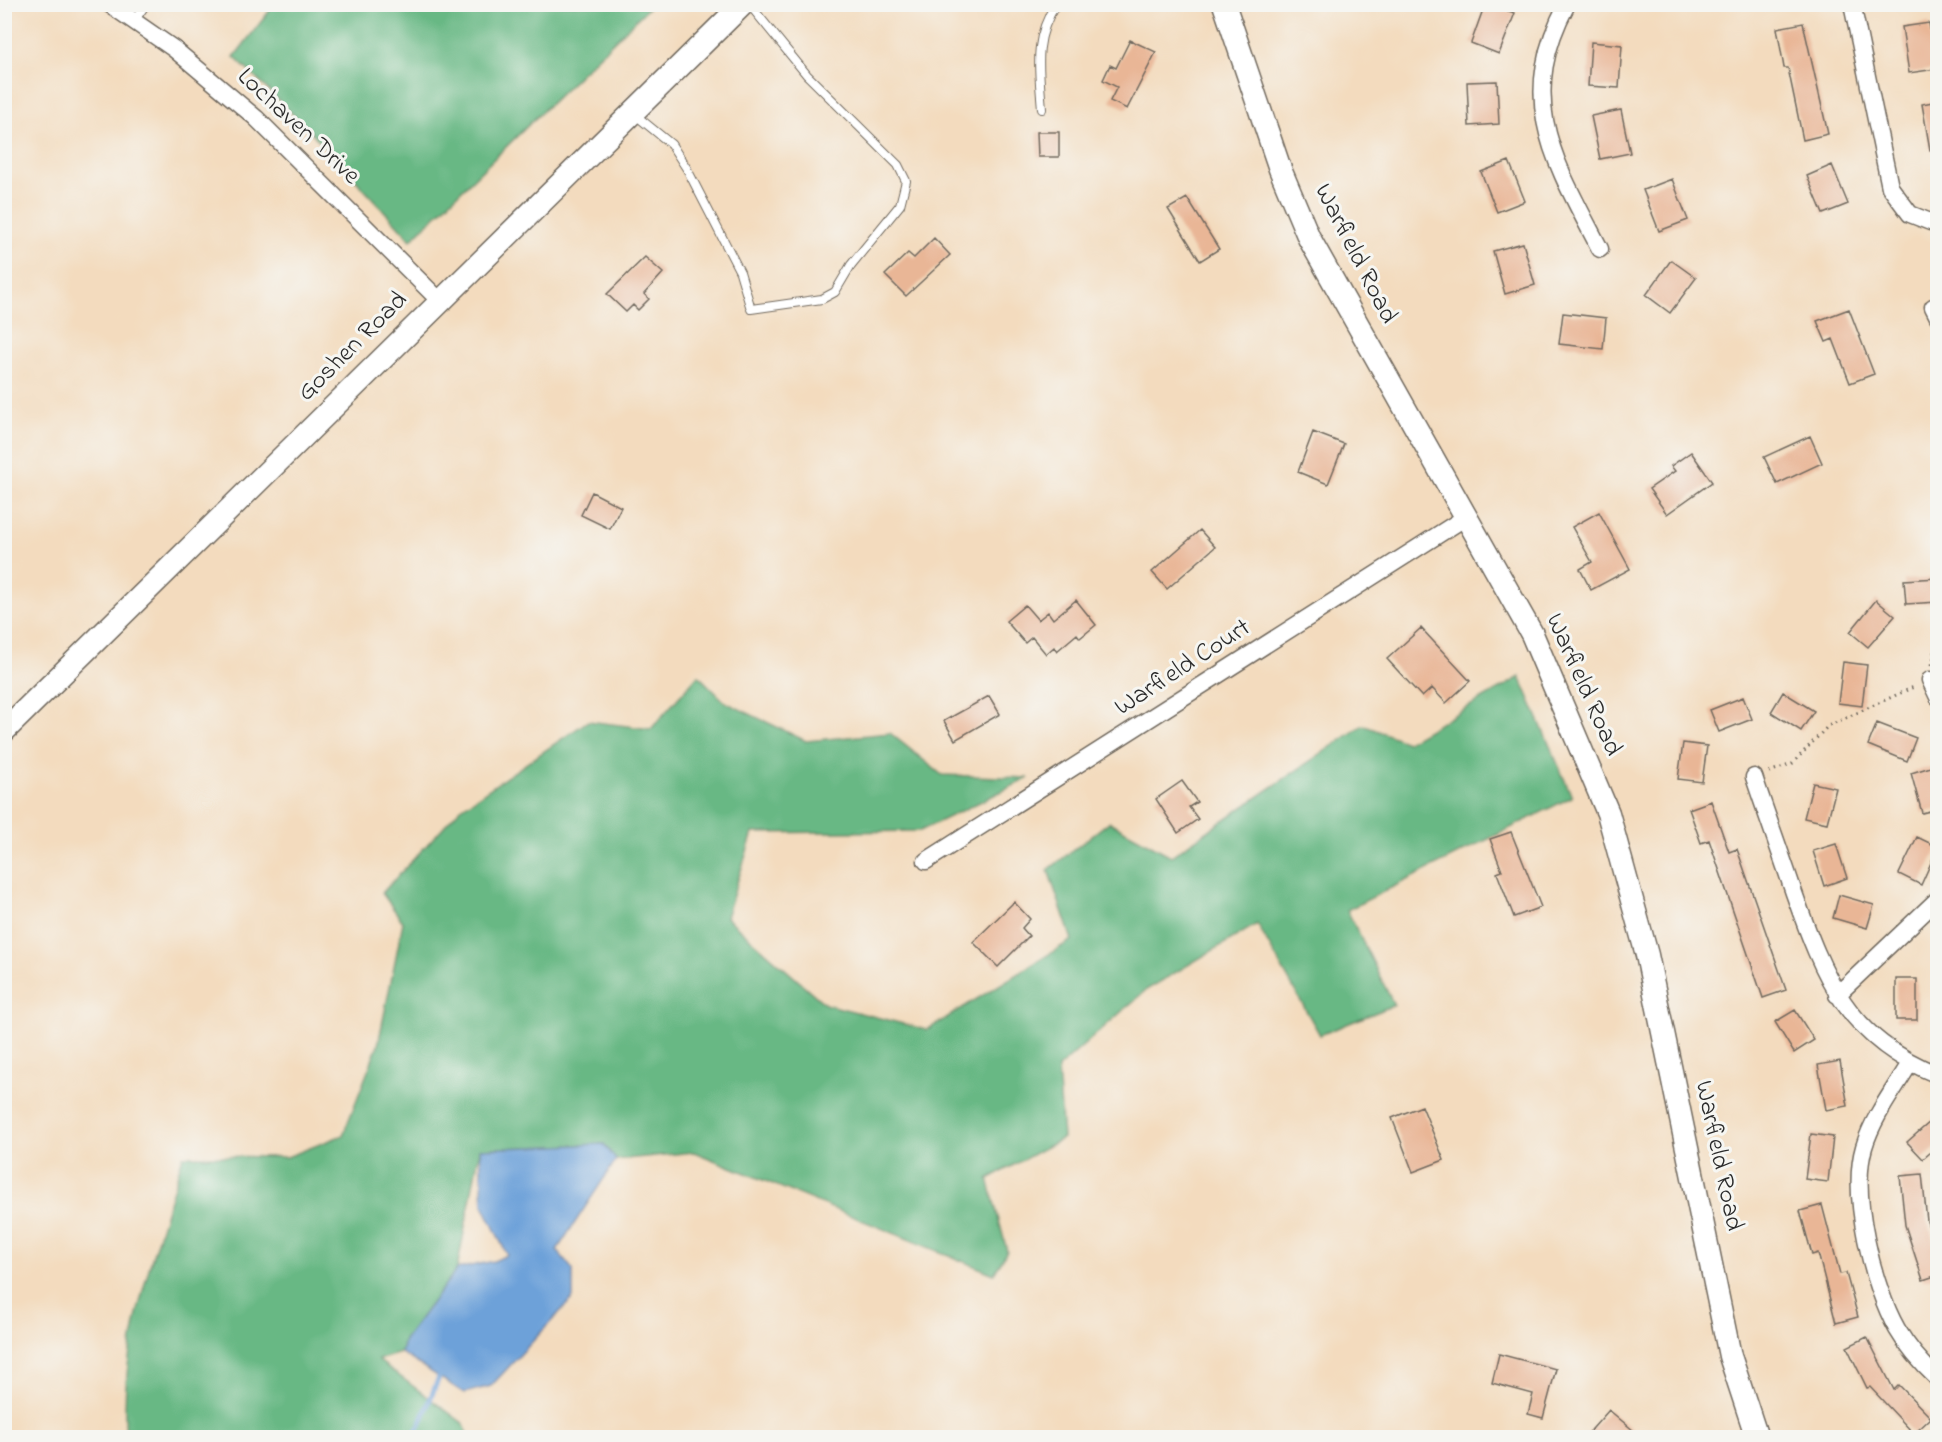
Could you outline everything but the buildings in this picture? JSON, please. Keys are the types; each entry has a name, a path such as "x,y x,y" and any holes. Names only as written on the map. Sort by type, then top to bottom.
{"street":[{"name":"Lochaven Drive","path":"109,4 174,50 256,118 440,301"},
{"name":"Goshen Road","path":"4,731 743,4"},
{"name":"Warfield Road","path":"1224,4 1280,169 1309,238 1532,634 1608,813 1647,955 1730,1356 1757,1437"},
{"path":"1567,4 1552,31 1543,64 1541,92 1547,132 1558,169 1600,249"},
{"path":"1852,4 1890,187 1910,214 1938,225"},
{"name":"Warfield Court","path":"926,861 1466,517"},
{"path":"1930,680 1938,697"},
{"path":"1754,777 1815,954 1838,995 1855,1019 1878,1042 1910,1063 1938,1075"},
{"path":"1838,995 1938,899"},
{"path":"1910,1063 1878,1116 1864,1146 1860,1165 1860,1208 1885,1305 1918,1360 1938,1379"}],"lane":[{"path":"134,21 146,4"},
{"path":"633,112 671,144 687,169 740,272 751,309 822,299 835,292 851,265 900,205 906,181 898,165 807,75 749,4"},
{"path":"1042,109 1039,42 1046,20 1056,4"}],"path":[{"path":"1754,777 1792,764 1828,726 1930,680 1938,638"}],"green space":[{"path":"274,5 651,5 411,240 310,131 234,57"},
{"path":"698,675 725,702 806,741 890,733 942,775 1029,778 920,831 753,833 726,917 825,1004 927,1030 1072,940 1048,870 1109,822 1171,856 1363,725 1407,742 1520,677 1572,797 1347,910 1394,1005 1320,1035 1257,924 1146,990 1058,1068 1063,1138 988,1179 1007,1251 994,1274 694,1152 616,1160 604,1144 480,1149 457,1269 404,1340 401,1353 378,1360 464,1424 469,1437 126,1438 125,1402 134,1330 151,1260 183,1156 287,1157 343,1135 378,1045 403,922 382,893 460,809 588,721 651,729"}],"water":[{"path":"604,1144 616,1160 557,1250 573,1270 573,1298 491,1386 464,1393 401,1353 404,1340 457,1269 494,1261 507,1255 483,1205 480,1149"}],"waterway":[{"path":"411,1438 420,1425 439,1377"}]}
